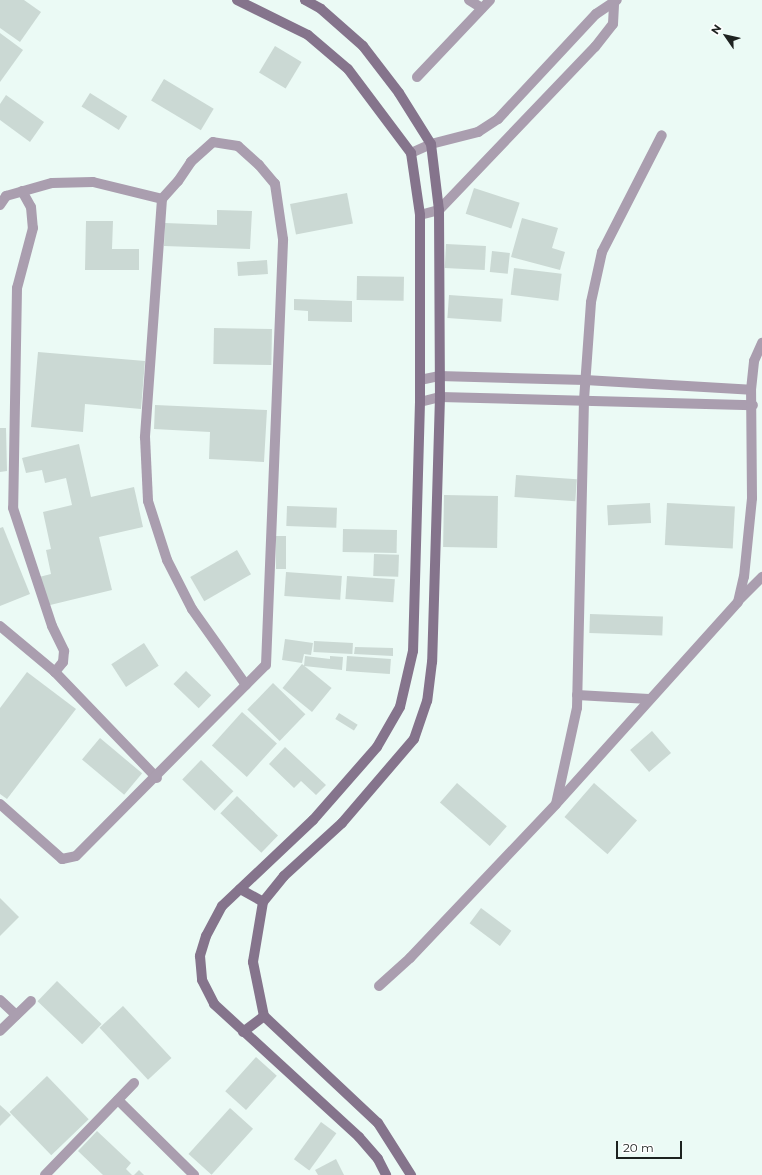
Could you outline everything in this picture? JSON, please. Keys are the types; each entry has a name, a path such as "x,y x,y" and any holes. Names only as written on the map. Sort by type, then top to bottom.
{"street":[{"path":"237,0 308,35 348,69 410,153 420,215 420,402 414,651 400,707 377,747 313,820 222,906 206,936 200,956 202,980 214,1004 359,1137 378,1158 386,1175"},
{"path":"305,0 321,9 363,46 399,93 431,144 439,210 440,397 432,662 427,701 414,739 342,823 284,876 263,902 253,962 264,1016 378,1123 411,1175"},
{"path":"469,0 482,8"},
{"path":"417,76 490,0"},
{"path":"410,153 431,144 478,132 498,119 596,14 613,1"},
{"path":"420,215 439,210 596,48 613,24 613,1"},
{"path":"556,804 567,760 577,708 584,400 586,380 586,344 591,302 602,252 662,135"},
{"path":"0,804 62,859 76,856 157,778 266,665 268,650 283,239 275,184 259,165 238,146 213,142 191,162 178,181 162,199 145,437 148,501 167,560 192,609 246,685"},
{"path":"0,205 6,196 52,183 93,182 162,199"},
{"path":"22,191 31,207 33,228 17,288 13,508 52,626 64,651 63,662 55,672"},
{"path":"738,602 744,577 757,498 752,390 754,361 762,343"},
{"path":"420,380 439,376 586,380 752,390"},
{"path":"420,402 440,397 753,405"},
{"path":"380,986 410,958 556,804 649,699 762,577"},
{"path":"0,626 55,672 157,778"},
{"path":"577,695 649,699"},
{"path":"240,889 263,902"},
{"path":"0,1000 16,1015"},
{"path":"0,1031 31,1001"},
{"path":"243,1032 264,1016"},
{"path":"45,1175 134,1083"},
{"path":"118,1100 194,1175"}],"building":[{"path":"0,0 24,0 41,12 20,42 0,28"},
{"path":"0,33 23,50 0,82"},
{"path":"275,46 302,62 286,89 259,73"},
{"path":"164,79 214,109 201,130 151,100"},
{"path":"90,93 127,116 119,130 82,107"},
{"path":"6,95 44,122 30,142 0,120 0,104"},
{"path":"474,188 520,203 511,229 466,214"},
{"path":"347,193 353,223 296,234 290,204"},
{"path":"217,210 252,211 250,249 164,246 165,223 217,225"},
{"path":"522,218 558,228 552,248 565,252 560,270 511,257"},
{"path":"86,221 113,221 112,249 139,249 139,270 85,270"},
{"path":"446,244 486,246 485,270 445,268"},
{"path":"492,251 510,253 508,274 490,272"},
{"path":"267,260 268,274 238,276 237,262"},
{"path":"514,268 562,274 558,301 511,295"},
{"path":"357,276 404,277 404,301 357,300"},
{"path":"449,295 503,299 501,322 447,318"},
{"path":"294,299 352,301 352,322 308,321 308,311 294,310"},
{"path":"214,328 272,329 271,365 213,364"},
{"path":"38,352 145,361 141,409 85,404 83,432 31,427"},
{"path":"155,405 267,410 264,462 209,459 210,432 154,429"},
{"path":"0,428 6,428 7,471 0,472"},
{"path":"79,444 91,497 134,487 143,527 99,537 112,590 46,606 39,577 51,574 46,550 51,549 43,512 72,505 66,478 45,483 42,470 26,473 22,458"},
{"path":"516,475 577,479 575,501 514,497"},
{"path":"444,495 498,496 497,548 443,547"},
{"path":"650,503 651,523 608,525 607,505"},
{"path":"667,503 735,507 733,549 665,545"},
{"path":"287,506 337,508 336,528 286,526"},
{"path":"3,527 30,594 0,606 0,528"},
{"path":"343,529 397,530 397,553 343,552"},
{"path":"276,536 286,536 286,569 276,569"},
{"path":"237,550 251,574 204,601 190,577"},
{"path":"374,554 399,555 398,577 373,576"},
{"path":"286,572 342,576 340,600 284,596"},
{"path":"347,576 395,579 393,602 345,599"},
{"path":"590,614 663,617 662,636 589,633"},
{"path":"285,639 313,643 311,655 304,654 302,663 282,660"},
{"path":"314,641 353,643 352,654 313,652"},
{"path":"144,643 159,666 126,687 111,664"},
{"path":"355,647 393,648 393,656 354,654"},
{"path":"305,656 330,659 330,656 343,657 342,670 304,666"},
{"path":"347,656 391,659 390,674 346,671"},
{"path":"302,664 332,688 312,712 282,688"},
{"path":"186,671 211,695 199,708 173,684"},
{"path":"27,672 76,709 7,799 0,794 0,708"},
{"path":"273,683 305,714 280,741 247,710"},
{"path":"242,712 277,743 247,777 212,745"},
{"path":"339,713 358,725 354,731 335,719"},
{"path":"652,731 671,753 649,772 630,750"},
{"path":"100,738 142,773 124,795 82,759"},
{"path":"285,747 326,785 316,795 301,781 294,788 269,764"},
{"path":"201,760 233,791 215,811 182,779"},
{"path":"457,783 507,826 490,846 440,803"},
{"path":"594,783 637,820 607,854 564,817"},
{"path":"237,796 278,836 261,853 220,813"},
{"path":"0,898 19,917 0,936"},
{"path":"481,908 511,931 500,946 470,923"},
{"path":"57,981 102,1024 82,1044 38,1001"},
{"path":"123,1006 171,1058 148,1080 100,1028"},
{"path":"256,1057 277,1076 246,1110 225,1091"},
{"path":"47,1076 89,1119 51,1155 10,1112"},
{"path":"0,1105 11,1115 0,1126"},
{"path":"230,1108 253,1129 212,1175 189,1154"},
{"path":"321,1122 336,1133 309,1170 294,1159"},
{"path":"97,1131 131,1163 126,1169 132,1175 103,1175 78,1151"},
{"path":"336,1159 344,1175 318,1175 315,1170"},
{"path":"139,1170 144,1175 134,1175"}]}
